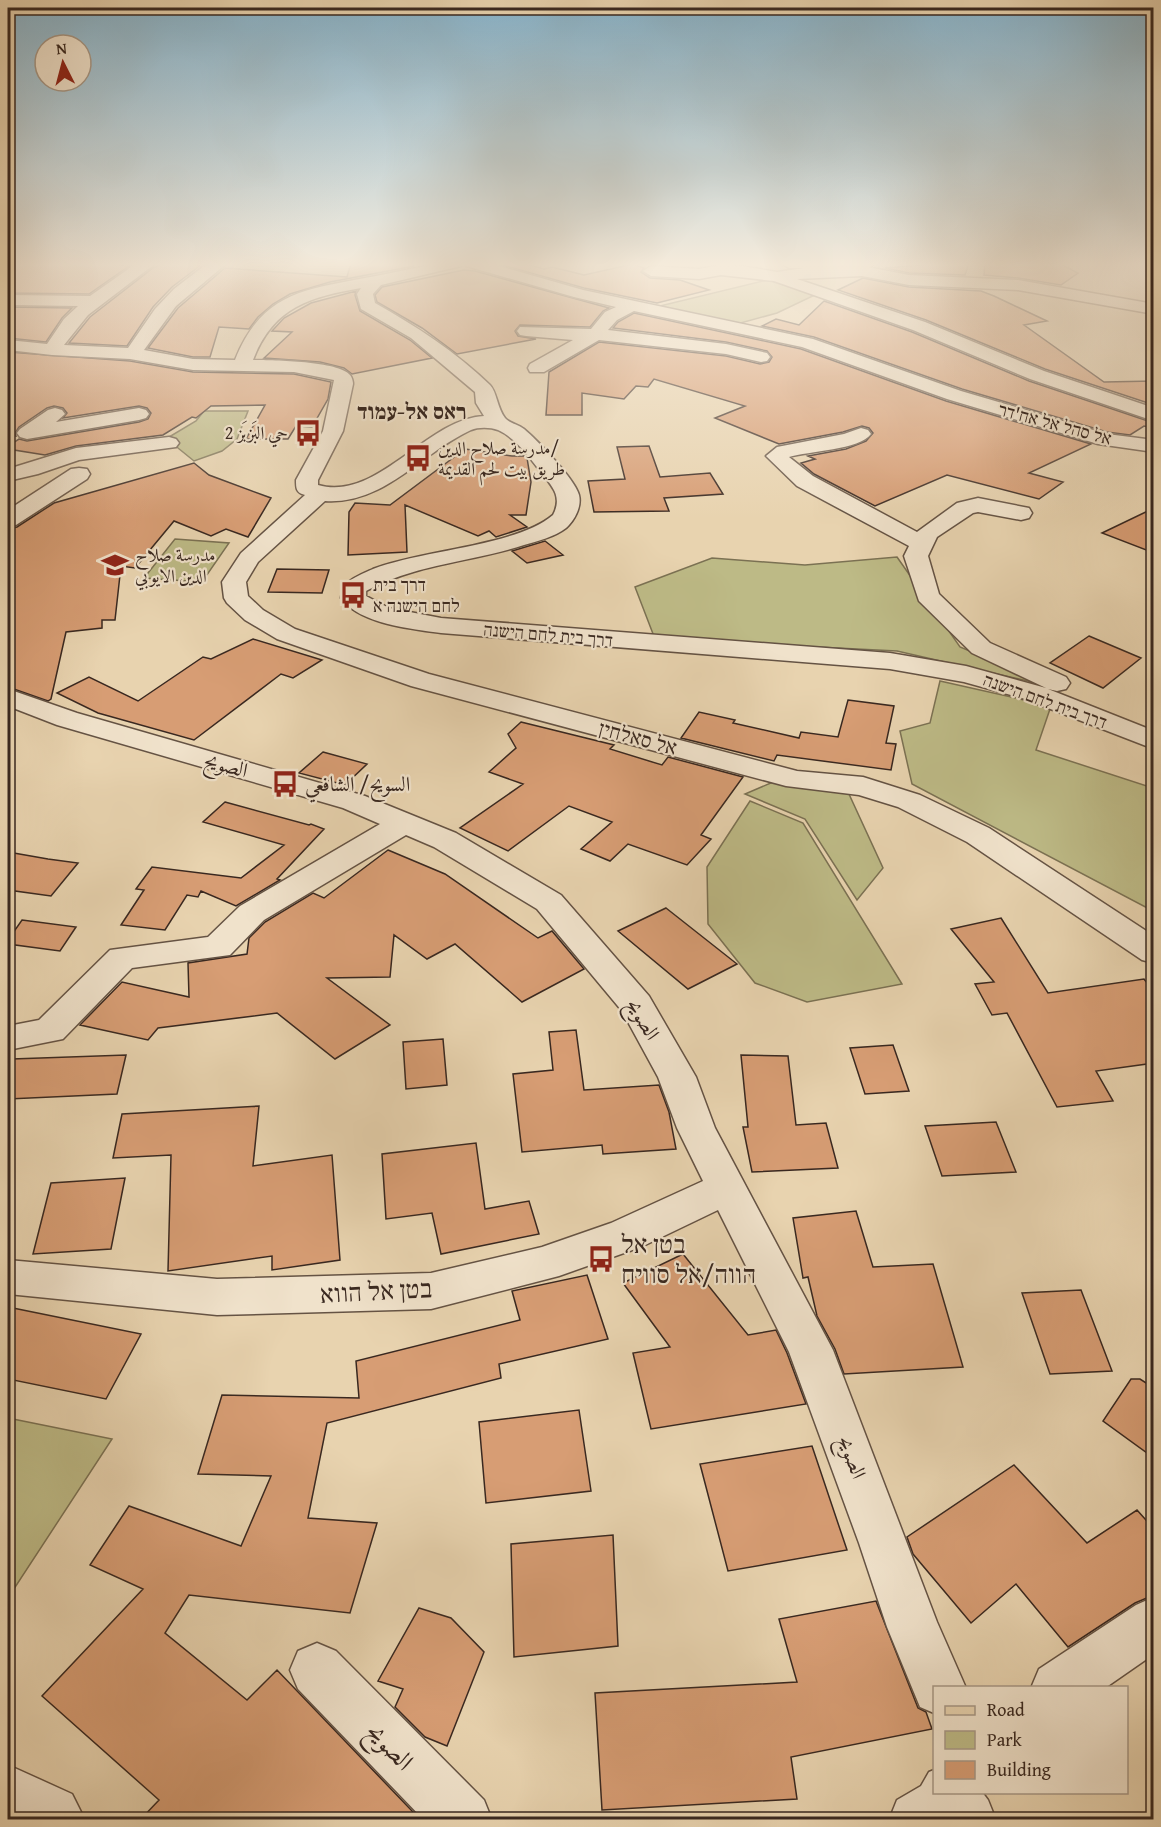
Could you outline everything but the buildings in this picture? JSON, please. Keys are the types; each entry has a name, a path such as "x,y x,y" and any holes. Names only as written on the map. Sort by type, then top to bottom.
{"street":[{"path":"37,348 133,354 199,365 300,368 334,373 342,377 344,384 333,431 307,480 307,489 318,495 336,496 368,488 467,424 486,420 498,423"},
{"path":"133,354 137,348"},
{"path":"241,367 250,348"},
{"path":"434,348 484,390 486,403 498,423"},
{"path":"537,368 575,348"},
{"path":"720,348 761,357"},
{"name":"אל סהל אל אח'דר","path":"820,348 954,395 1105,440 1154,446"},
{"path":"973,348 1037,375 1154,415"},
{"path":"27,433 146,412 146,423 103,451"},
{"path":"13,463 27,433 56,414"},
{"name":"דרך בית לחם הישנה","path":"498,423 514,430 562,482 568,495 568,508 562,519 543,531 512,542 406,565 373,576 355,588 353,597 360,606 380,614 496,631 890,661 966,674 1032,692 1152,740"},
{"path":"861,434 849,439 783,451 776,456 805,481 922,544"},
{"path":"13,463 169,443"},
{"path":"8,520 79,474"},
{"name":"אל סאלחין","path":"318,495 249,558 234,582 236,598 254,615 286,634 420,680 796,780 863,786 909,801 978,835 1154,952"},
{"path":"1021,513 978,505 965,508 928,533 916,556 928,596 981,648 1086,696 1152,740"},
{"name":"الصويح","path":"8,697 68,719 354,802 445,840 549,902 636,1004 677,1077 696,1128 811,1350 938,1686"},
{"path":"8,1038 50,1030 122,958 218,947 252,913 404,823"},
{"name":"בטן אל הווא","path":"8,1277 218,1297 431,1291 543,1264 626,1235 728,1187"},
{"path":"1061,1686 1154,1623"},
{"name":"الصويح","path":"317,1670 464,1820"},
{"path":"8,1794 52,1814 57,1820"}],"green space":[{"path":"204,411 248,411 237,439 222,451 194,461 173,444 159,443 196,421"},
{"path":"175,539 229,543 202,582 144,578"},
{"path":"897,557 960,647 1054,687 897,651 655,639 635,587 712,558 805,565"},
{"path":"940,681 1051,706 1036,750 1153,788 1153,911 912,784 900,731 930,723"},
{"path":"773,782 848,792 883,868 857,900 805,819 745,794"},
{"path":"750,801 803,823 902,984 807,1002 755,983 708,924 707,867"},
{"path":"8,1418 112,1439 8,1598"}],"place":[{"name":"حي البَزبَز 2","path":"308,433"},
{"name":"مدرسة صلاح الدين/ طريق بيت لحم القديمة","path":"418,458"},
{"name":"مدرسة صلاح الدين الايوبي","path":"115,565"},
{"name":"דרך בית לחם הישנה א","path":"353,595"},
{"name":"السويح/ الشافعي","path":"285,784"},
{"name":"בטן אל הווה/אל סוויח","path":"601,1259"}],"district":[{"name":"ראס אל-עמוד","path":"412,411"}]}
